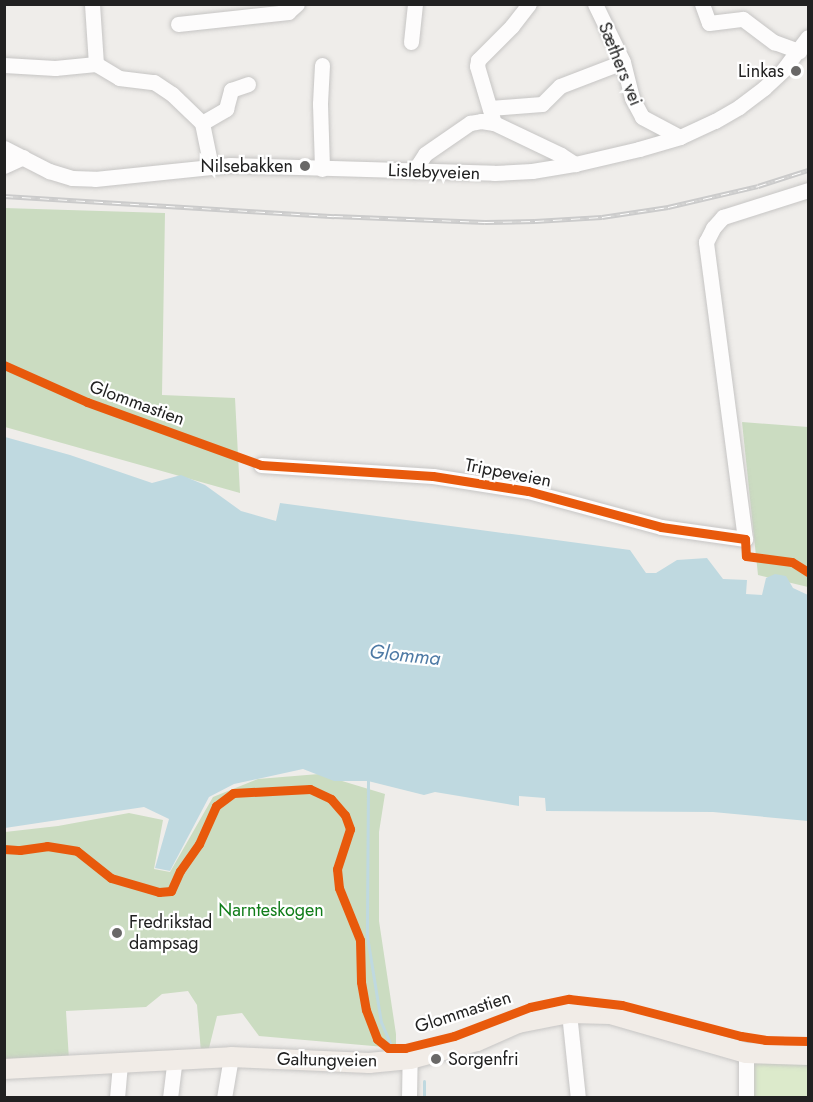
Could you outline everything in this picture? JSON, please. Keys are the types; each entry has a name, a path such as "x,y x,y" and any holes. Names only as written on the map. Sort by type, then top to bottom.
{"main road":[{"name":"Galtungveien","path":"4,1069 231,1057 369,1063 410,1059 474,1042 519,1023 569,1013 610,1014 746,1053 808,1055"}],"street":[{"path":"92,4 96,64"},
{"path":"178,24 288,12 297,4"},
{"path":"411,42 415,4"},
{"path":"494,123 476,63 529,4"},
{"name":"Sæthers vei","path":"595,4 623,62 632,98 642,117 680,137"},
{"path":"702,4 710,23 743,19 774,42 800,51"},
{"name":"Lislebyveien","path":"4,148 49,171 72,177 95,179 230,165 494,173 575,164 680,137 739,107 783,70 800,51 808,37"},
{"path":"490,108 542,104 560,86 623,62"},
{"path":"4,65 55,68 96,64 118,78 154,82 172,94 202,123 211,167"},
{"path":"322,64 320,104 322,169"},
{"path":"202,123 226,109 231,90 248,84"},
{"path":"414,171 425,154 470,123 480,121 494,123 575,164"},
{"path":"4,166 23,157"},
{"name":"Trippeveien","path":"261,465 433,476 528,490 661,527 744,540 706,242 713,228 723,218 808,190"},
{"path":"569,1013 578,1098"},
{"path":"746,1053 746,1098"},
{"path":"225,1098 231,1057"},
{"path":"409,1098 410,1059"},
{"path":"170,1098 175,1060"},
{"path":"117,1098 120,1063"}],"green space":[{"path":"4,208 165,213 162,395 235,398 240,493 5,427"},
{"path":"742,422 808,427 808,587 758,575"},
{"name":"Narnteskogen","path":"319,774 385,794 379,832 379,921 396,1034 396,1048 259,1036 242,1013 217,1016 208,1052 201,1052 197,1005 188,991 162,994 146,1007 66,1011 69,1060 5,1064 5,832 58,826 129,813 163,820 154,869 170,872 213,797 258,779"},
{"path":"760,1059 808,1060 808,1097 750,1098 751,1067"}],"water":[{"name":"Glomma","path":"5,437 70,455 152,483 181,475 205,485 241,511 276,521 280,503 630,550 646,573 656,573 677,560 707,558 723,579 747,580 746,594 762,595 766,578 775,574 786,576 793,588 808,595 808,821 713,812 546,811 545,798 519,796 519,806 435,792 424,795 368,781 334,781 303,769 234,784 209,797 170,871 155,868 169,819 144,807 5,828"}],"waterway":[{"path":"368,781 367,936 381,1022 390,1043"},
{"path":"424,1081 424,1098"}],"railway":[{"path":"4,196 334,216 485,222 535,221 602,217 668,207 758,186 808,170"}],"cycle path":[{"name":"Glommastien","path":"4,365 87,402 261,465 433,476 528,491 661,527 745,539 746,556 792,562 808,572"},
{"name":"Glommastien","path":"4,849 20,850 47,846 77,851 111,878 159,892 171,891 180,871 199,844 216,806 233,793 310,789 331,799 345,815 350,829 337,869 339,888 360,940 361,982 366,1010 377,1039 388,1048 405,1048 454,1036 530,1007 569,999 622,1005 741,1036 765,1040 808,1041"}],"place":[{"name":"Linkas","path":"796,71"},
{"name":"Nilsebakken","path":"305,166"},
{"name":"Fredrikstad dampsag","path":"117,933"},
{"name":"Sorgenfri","path":"436,1059"}]}
